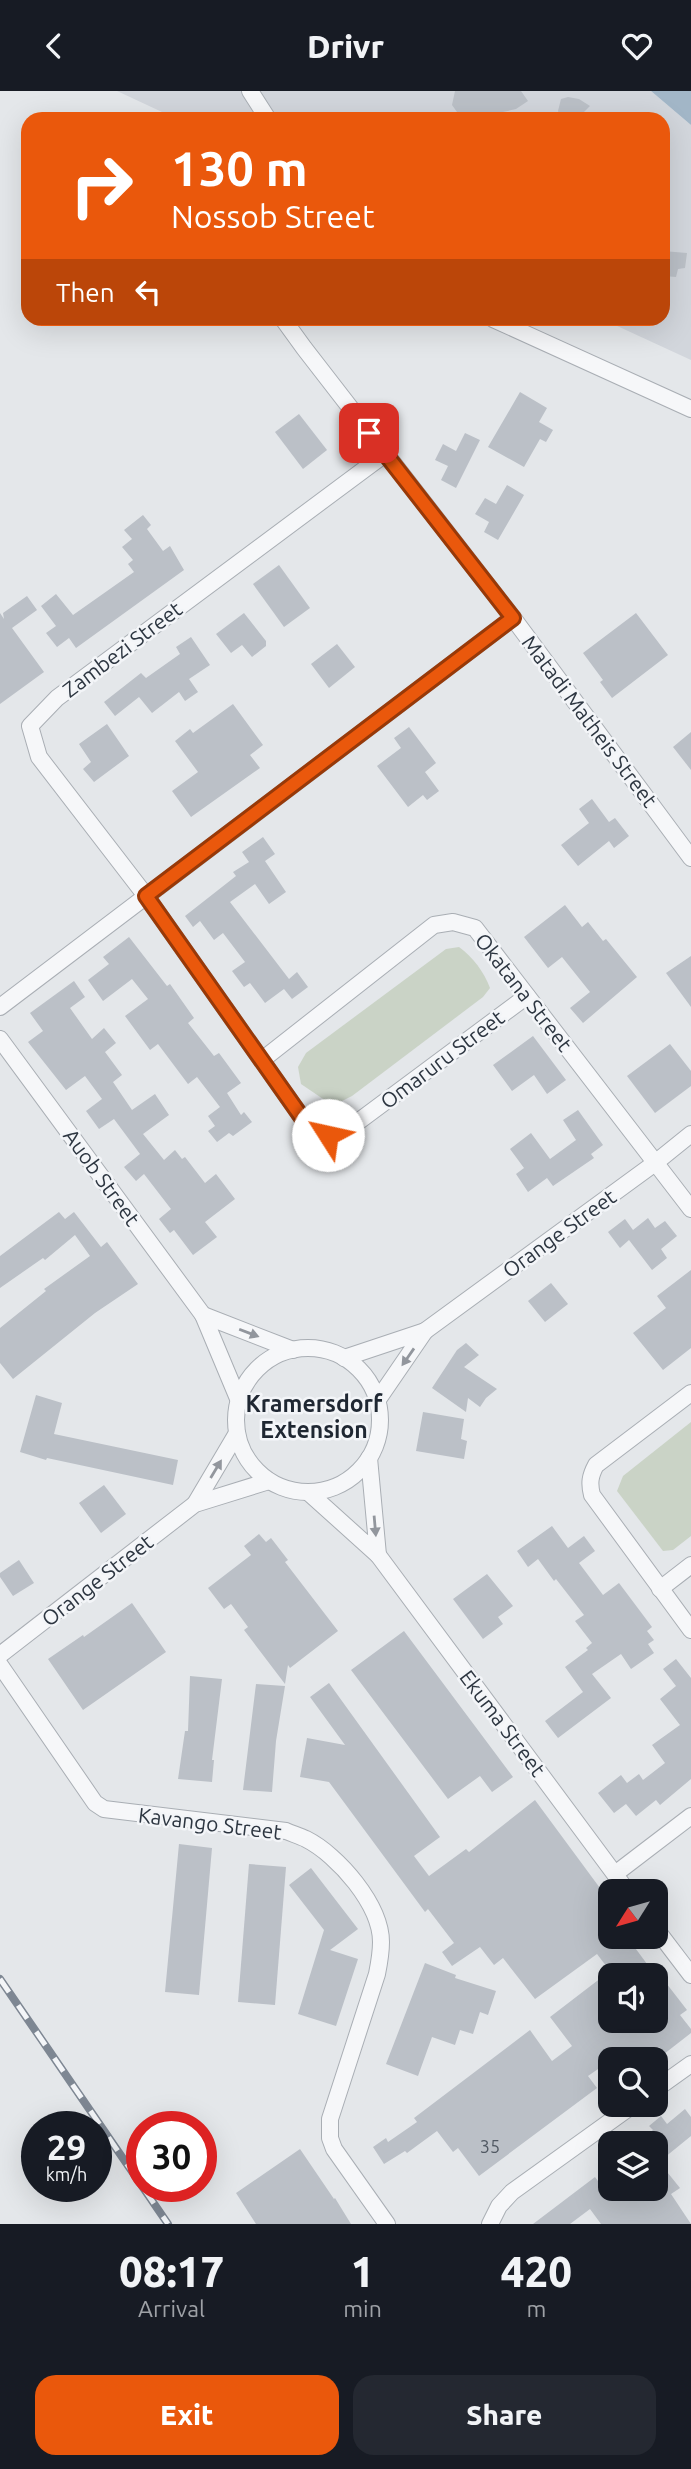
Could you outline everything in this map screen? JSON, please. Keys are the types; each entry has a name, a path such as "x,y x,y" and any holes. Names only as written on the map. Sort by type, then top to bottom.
{"street":[{"path":"250,91 264,112"},
{"name":"Matadi Matheis Street","path":"289,326 513,618 691,858"},
{"path":"508,326 691,409"},
{"name":"Zambezi Street","path":"146,896 39,757 30,726 57,698 385,454"},
{"path":"0,1007 513,618"},
{"name":"Omaruru Street","path":"146,896 310,1129 328,1135 347,1130 527,996"},
{"name":"Okatana Street","path":"262,1060 433,925 453,922 475,928 691,1209"},
{"name":"Auob Street","path":"0,1039 203,1315 239,1401"},
{"name":"Orange Street","path":"344,1359 425,1331 691,1134"},
{"path":"203,1315 293,1350"},
{"name":"Orange Street","path":"377,1401 425,1331"},
{"path":"311,1348 344,1359 359,1370 370,1384 377,1401 379,1430 369,1458 353,1477 332,1489 308,1492 287,1489 269,1481 248,1459 237,1433 236,1417 246,1383 258,1368 293,1350 311,1348"},
{"path":"691,1393 596,1465 589,1484 592,1495 691,1630"},
{"name":"Orange Street","path":"195,1504 237,1433"},
{"path":"369,1458 378,1555"},
{"name":"Orange Street","path":"0,1655 195,1504 269,1481"},
{"name":"Ekuma Street","path":"308,1492 378,1555 619,1879"},
{"path":"660,1589 691,1565"},
{"name":"Kavango Street","path":"0,1665 94,1803 104,1809 286,1831 307,1839 324,1850 358,1886 378,1924 380,1958 330,2119 330,2138 334,2149 387,2224"},
{"path":"615,1874 691,1816"},
{"path":"668,1945 691,1975"},
{"path":"668,2080 691,2064"},
{"path":"490,2224 499,2206 512,2192 616,2117"}],"shaded area":[{"path":"117,91 651,91 691,125 691,360 617,326 670,326 670,112 162,112"},
{"path":"459,947 473,960 488,982 490,988 483,997 342,1101 329,1103 301,1084 298,1067 306,1053 446,949"},
{"path":"691,1422 691,1536 673,1550 663,1551 617,1491 623,1476"}],"water":[{"path":"651,91 691,91 691,125"}],"building":[{"path":"455,91 521,91 528,101 516,109 503,112 457,112 452,105"},
{"path":"561,99 579,99 590,106 584,112 558,112"},
{"path":"670,252 687,253 685,268 678,269 676,277 670,277"},
{"path":"520,392 547,408 539,422 553,430 546,442 540,439 524,467 488,447"},
{"path":"299,414 327,450 303,469 275,432"},
{"path":"465,433 480,440 456,488 441,480 448,466 435,460 443,444 456,451"},
{"path":"507,485 524,495 498,540 484,532 489,522 475,514 485,498 496,504"},
{"path":"143,515 151,525 147,529 163,551 170,546 184,570 76,648 69,638 57,647 46,633 56,626 41,606 56,594 73,615 134,572 128,564 133,560 122,547 132,539 124,530"},
{"path":"279,565 310,608 284,627 253,584"},
{"path":"27,596 37,610 12,628 44,672 0,704 0,613 4,619 3,613"},
{"path":"244,613 266,641 266,646 252,657 242,645 231,653 216,634"},
{"path":"636,613 668,655 612,698 600,682 603,680 583,653"},
{"path":"191,637 210,665 189,679 198,692 185,701 179,692 152,713 139,697 115,716 104,702 141,673 146,678 180,654 176,647"},
{"path":"337,644 355,667 329,688 311,664"},
{"path":"233,704 263,745 250,755 260,768 191,817 172,791 198,772 175,741 190,729 193,733"},
{"path":"107,724 129,756 94,782 83,769 91,762 79,744"},
{"path":"409,727 436,763 425,772 439,791 427,800 423,795 408,807 377,766 401,748 394,738"},
{"path":"691,732 691,770 673,747"},
{"path":"592,799 609,822 615,818 629,836 614,848 609,841 578,866 561,845 589,823 579,809"},
{"path":"263,837 275,854 265,861 286,892 269,904 255,884 230,902 289,979 297,972 308,987 292,999 284,989 265,1003 250,983 244,987 232,971 245,962 223,933 214,940 200,921 193,927 185,916 236,876 233,872 249,862 242,852"},
{"path":"565,905 582,927 588,922 603,941 606,939 637,977 583,1023 570,1008 590,992 562,957 548,968 524,937"},
{"path":"129,937 167,986 170,984 194,1018 188,1023 214,1056 219,1053 241,1083 227,1093 241,1115 244,1112 252,1122 233,1136 229,1133 217,1142 208,1131 215,1126 208,1116 220,1107 197,1077 188,1084 158,1044 150,1050 125,1016 148,999 132,979 103,1001 88,980 109,964 103,957"},
{"path":"691,956 691,1007 666,973"},
{"path":"74,981 85,997 70,1008 92,1039 104,1028 116,1043 105,1052 122,1075 113,1082 132,1110 155,1094 169,1115 143,1134 164,1160 175,1150 182,1159 185,1157 205,1183 216,1174 235,1199 205,1222 217,1237 193,1255 174,1230 170,1233 159,1219 171,1209 144,1174 136,1181 124,1167 140,1154 114,1119 99,1129 86,1111 102,1099 85,1076 66,1090 28,1042 43,1031 30,1013"},
{"path":"533,1036 566,1080 547,1094 534,1075 512,1091 493,1065"},
{"path":"670,1044 691,1071 691,1086 655,1113 627,1076"},
{"path":"578,1110 603,1145 591,1154 594,1158 553,1186 547,1178 528,1192 516,1174 524,1168 510,1149 531,1133 550,1159 576,1140 563,1120"},
{"path":"59,1212 65,1219 74,1212 101,1247 107,1242 138,1284 95,1313 13,1379 0,1363 0,1328 46,1291 44,1289 90,1256 75,1235 45,1260 43,1258 0,1288 0,1256"},
{"path":"648,1218 655,1228 665,1221 677,1236 661,1249 667,1258 652,1270 629,1240 620,1248 608,1232 625,1219 633,1230"},
{"path":"691,1270 691,1348 663,1370 633,1333 666,1308 657,1296"},
{"path":"551,1283 568,1304 545,1322 528,1301"},
{"path":"466,1343 479,1355 464,1367 497,1389 480,1407 468,1398 466,1412 432,1388 457,1350"},
{"path":"36,1395 62,1403 54,1434 178,1460 173,1485 47,1458 46,1460 20,1452"},
{"path":"423,1412 464,1419 461,1439 467,1441 464,1459 416,1451"},
{"path":"104,1485 126,1514 101,1533 79,1503"},
{"path":"552,1526 568,1548 584,1536 595,1551 579,1563 603,1595 619,1583 652,1627 647,1631 654,1640 648,1644 654,1653 631,1669 621,1654 592,1674 611,1698 558,1738 545,1721 583,1692 565,1667 588,1650 586,1648 592,1643 575,1621 584,1615 556,1579 554,1581 538,1559 528,1567 517,1551"},
{"path":"259,1534 266,1542 271,1538 288,1560 285,1562 338,1631 290,1668 288,1665 285,1684 244,1630 248,1627 231,1604 224,1609 208,1588 251,1555 244,1546"},
{"path":"19,1560 34,1583 13,1596 0,1573"},
{"path":"487,1574 513,1606 498,1617 503,1624 483,1639 453,1599"},
{"path":"132,1603 166,1652 83,1710 48,1659"},
{"path":"404,1631 513,1777 492,1792 480,1776 448,1799 351,1670"},
{"path":"676,1659 691,1678 691,1779 660,1805 656,1800 636,1816 626,1804 614,1813 598,1793 621,1775 627,1783 639,1774 643,1780 665,1763 652,1745 680,1725 660,1699 676,1686 663,1669"},
{"path":"190,1676 222,1679 212,1760 212,1782 178,1779 185,1731 188,1731"},
{"path":"329,1683 440,1837 414,1856 429,1876 466,1849 469,1852 535,1800 598,1885 598,1949 636,1949 646,1963 604,1963 597,1954 535,1999 503,1958 494,1965 480,1947 452,1966 442,1952 454,1943 428,1909 425,1912 329,1782 300,1777 307,1738 345,1745 310,1697"},
{"path":"256,1684 285,1686 276,1741 272,1792 243,1790"},
{"path":"179,1844 212,1848 199,1995 165,1992"},
{"path":"249,1864 286,1867 275,2005 238,2002"},
{"path":"311,1868 358,1929 330,1950 358,1959 336,2026 298,2014 324,1930 289,1885"},
{"path":"425,1963 456,1975 455,1978 496,1991 488,2015 480,2012 473,2034 460,2030 455,2045 432,2037 418,2076 386,2064"},
{"path":"598,1980 598,2033 668,2033 668,1985 687,2010 680,2015 691,2033 668,2051 668,2047 598,2047 598,2069 588,2076 597,2088 479,2176 458,2148 453,2152 437,2131 407,2153 405,2151 384,2164 373,2147 386,2138 388,2142 417,2122 414,2118 530,2030 552,2061 572,2046 550,2017"},
{"path":"685,2109 691,2117 691,2136 668,2155 668,2131 652,2131 649,2126 660,2117 667,2124"},
{"path":"300,2149 351,2224 256,2224 236,2193"},
{"path":"668,2173 680,2188 671,2194 691,2224 601,2224 590,2209 570,2224 533,2224 595,2177 598,2181 598,2201 668,2201"}],"railway":[{"path":"0,1979 168,2224"}],"district":[{"name":"Kramersdorf Extension","path":"314,1416"}],"route":[{"path":"328,1135 310,1129 146,896 513,618 369,433"}]}
